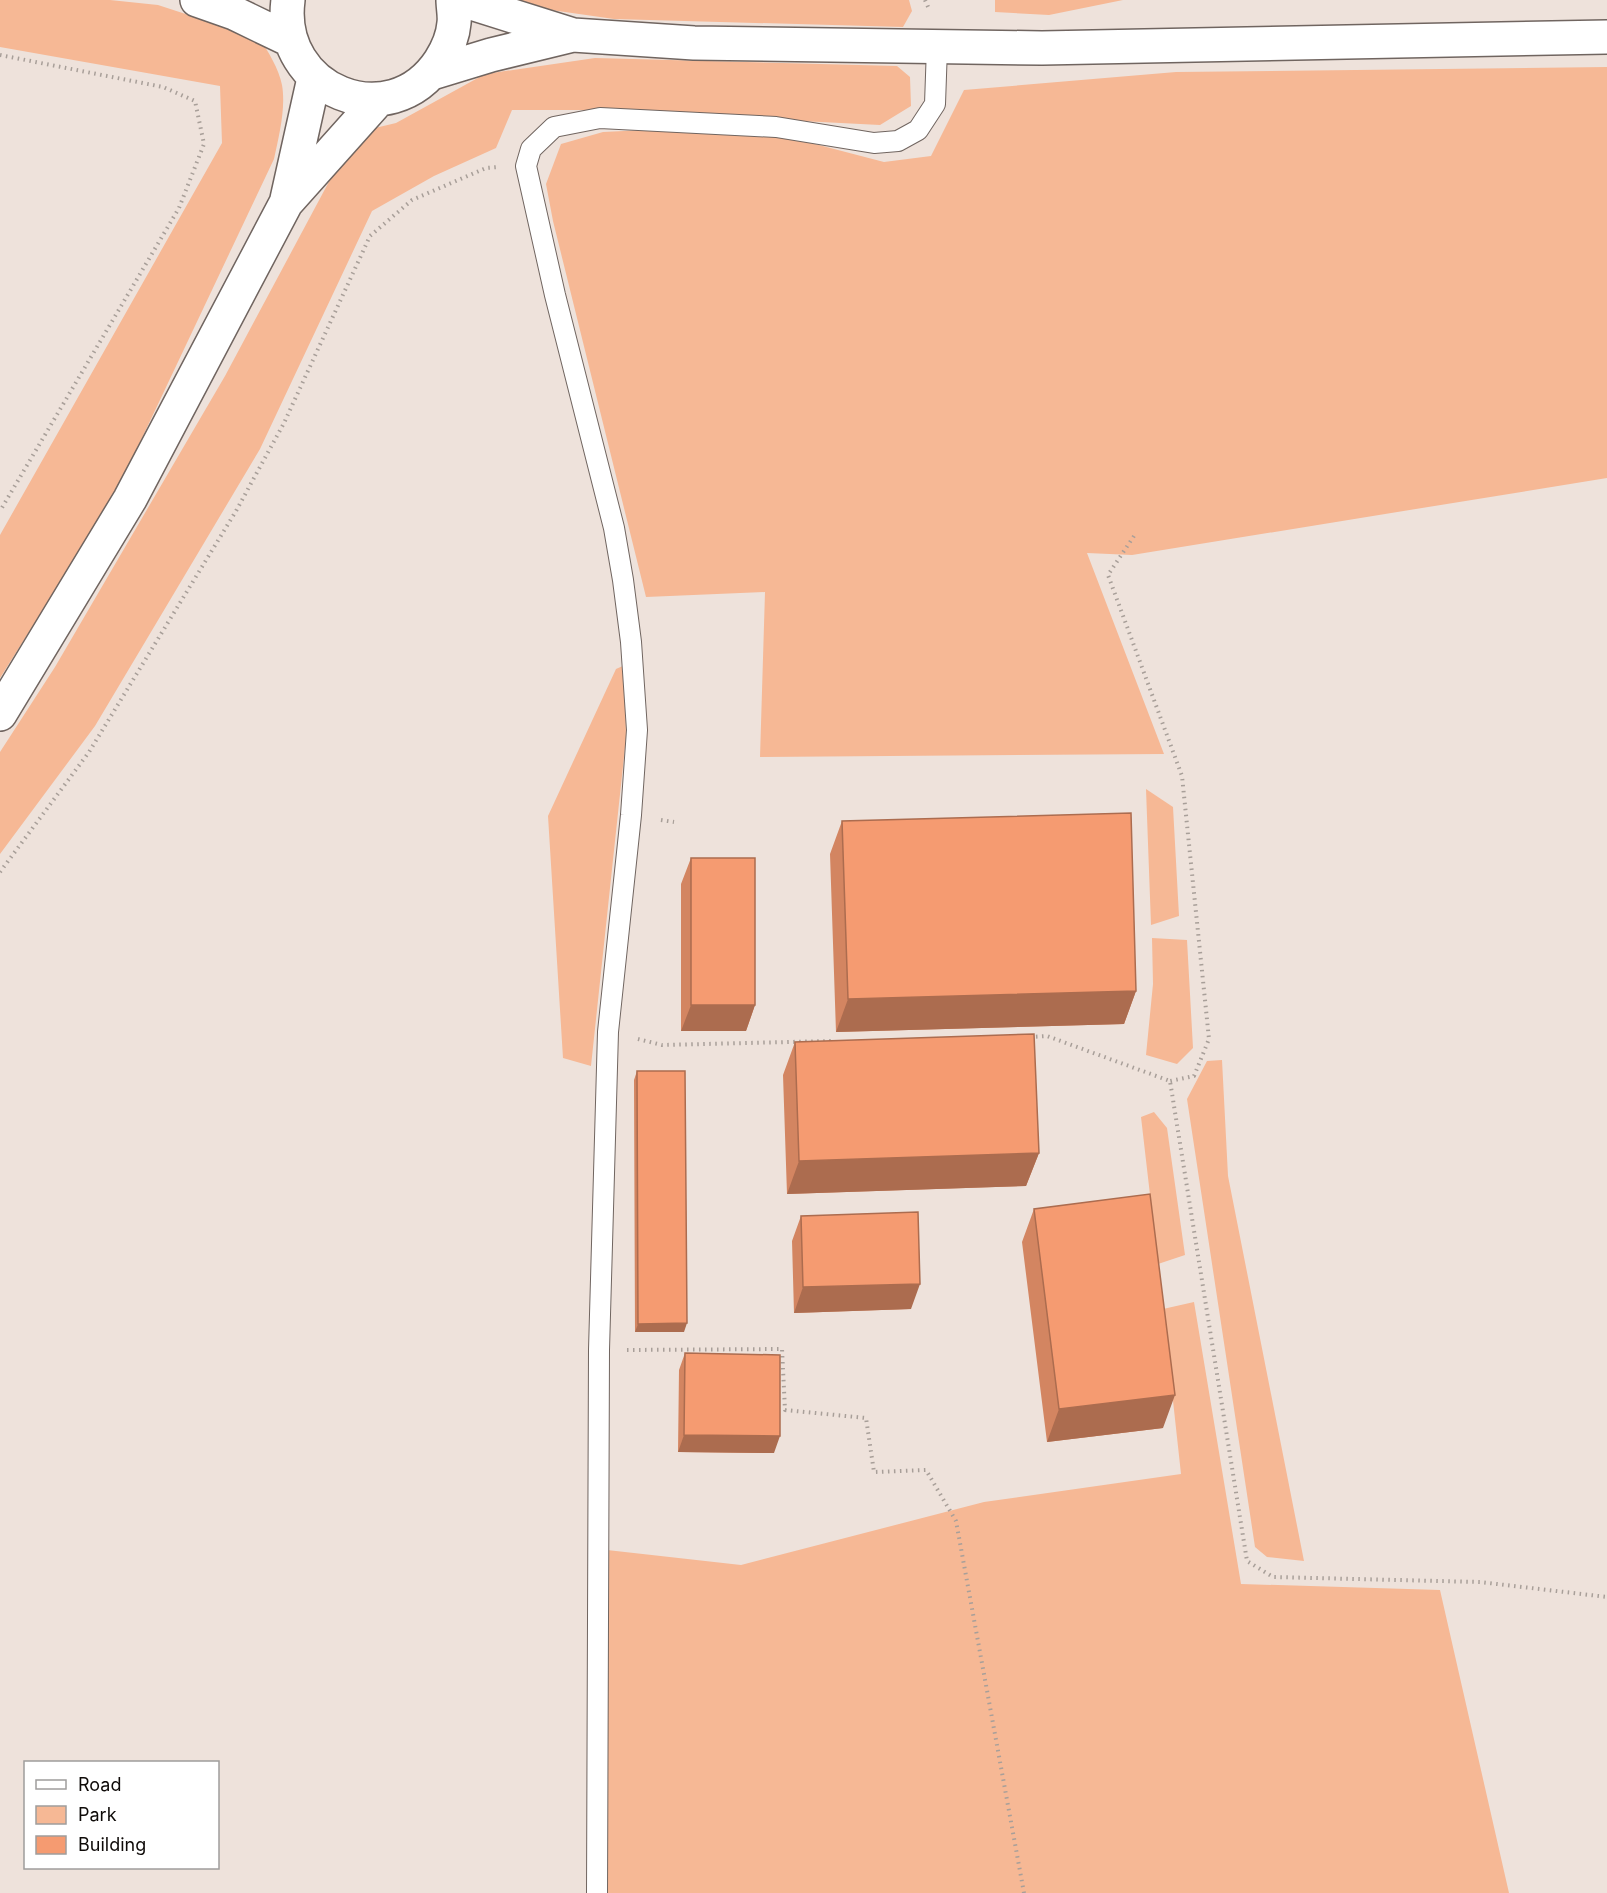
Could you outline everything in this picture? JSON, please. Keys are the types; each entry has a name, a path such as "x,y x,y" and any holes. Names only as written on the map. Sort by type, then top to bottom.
{"street":[{"path":"197,0 234,13 290,40"},
{"path":"288,0 286,16 290,40 299,61 314,78 334,91 356,98 379,99 408,91 432,73 491,55 573,35"},
{"path":"432,73 447,50 454,24 453,0"},
{"path":"462,0 573,35 694,43 1054,48 1607,37"},
{"path":"286,202 314,78"},
{"path":"0,714 130,499 286,202 379,99"}],"lane":[{"path":"597,1893 599,1350 608,1032 631,815 637,730 631,642 614,528 555,295 526,166 531,149 554,127 600,118 776,127 874,143 898,141 918,130 935,104 937,47"}],"path":[{"path":"0,55 163,87 195,101 204,144 179,208 0,512"},
{"path":"0,872 90,752 236,511 284,423 370,236 412,200 486,168 526,166"},
{"path":"1024,1037 1047,1036 1170,1081 1194,1076 1209,1039 1182,776 1108,575 1134,536"},
{"path":"662,1045 837,1041"},
{"path":"1170,1081 1247,1561 1273,1577 1480,1582 1607,1597"},
{"path":"632,1350 782,1349 785,1410 866,1418 874,1473 926,1470 956,1521 1024,1893"}],"green space":[{"path":"0,0 110,0 158,5 259,38 278,73 282,85 283,103 274,159 115,495 0,678 0,535 222,143 220,86 0,47"},
{"path":"518,0 909,0 912,11 903,27 614,19 537,8"},
{"path":"995,0 1123,0 1049,15 995,12"},
{"path":"595,58 897,66 910,77 911,106 880,125 585,110 512,110 496,148 434,176 372,211 260,449 95,726 0,854 0,752 55,667 225,376 332,176 375,128 396,123 485,74"},
{"path":"1607,67 1607,478 1132,555 1087,553 1164,754 760,757 765,592 646,597 553,221 546,184 561,144 603,132 687,128 792,138 884,162 931,156 964,90 1176,72"},
{"path":"625,665 626,738 591,1066 563,1058 548,816 616,669"},
{"path":"1146,789 1173,807 1179,916 1151,925"},
{"path":"1152,938 1187,940 1193,1048 1177,1064 1146,1055 1153,984"},
{"path":"1222,1060 1228,1176 1304,1561 1267,1557 1255,1547 1187,1099 1207,1061"},
{"path":"1154,1112 1167,1128 1185,1255 1158,1264 1141,1117"},
{"path":"1194,1302 1241,1584 1440,1590 1509,1893 605,1893 607,1550 741,1565 984,1502 1181,1474 1163,1309"}],"building":[{"path":"1131,813 1136,991 848,999 842,821"},
{"path":"691,858 755,858 755,1005 691,1005"},
{"path":"1034,1034 1039,1153 799,1161 795,1042"},
{"path":"637,1071 685,1071 687,1323 638,1324"},
{"path":"1150,1194 1175,1395 1059,1409 1034,1209"},
{"path":"918,1212 920,1284 803,1287 801,1216"},
{"path":"685,1353 780,1355 780,1436 684,1435"}]}
